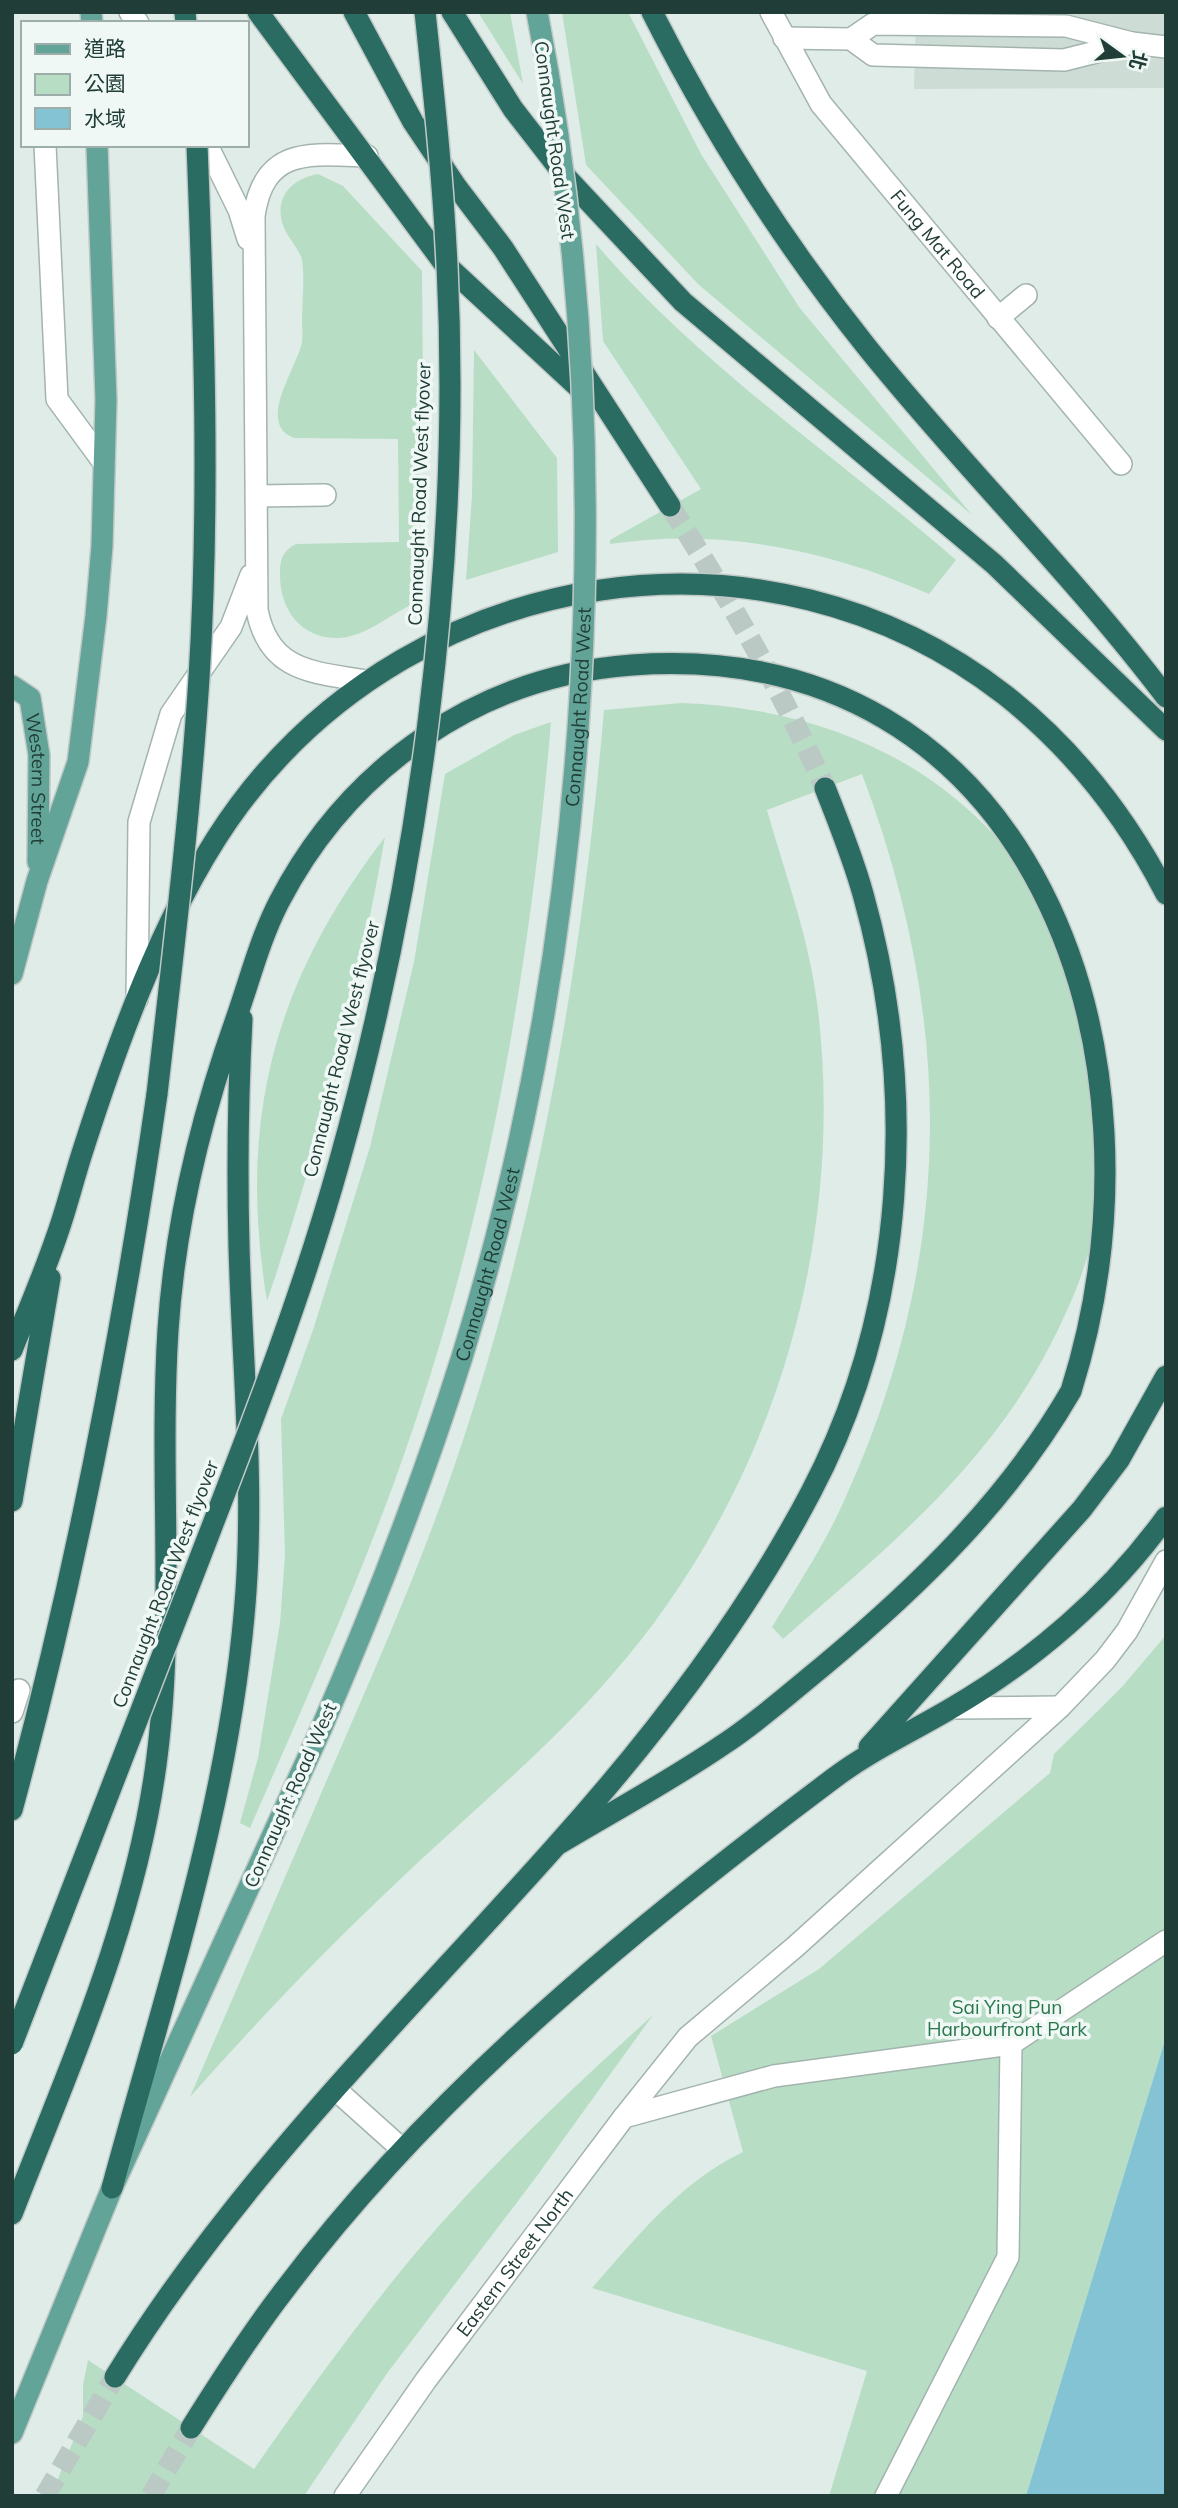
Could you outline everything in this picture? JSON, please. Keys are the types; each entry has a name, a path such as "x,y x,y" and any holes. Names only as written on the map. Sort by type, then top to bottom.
{"highway":[{"path":"258,12 443,262 614,420"},
{"path":"354,12 413,122 456,186 503,248 670,506"},
{"name":"Connaught Road West flyover","path":"12,2044 278,1354 339,1163 392,944 412,832 427,720 446,495 447,269 425,12"},
{"path":"452,12 513,108 565,176 640,258 748,359 994,564 1166,730"},
{"path":"652,12 723,145 820,286 918,407 1073,580 1166,697"},
{"path":"12,1810 50,1668 111,1382 153,1120 182,886 199,678 206,500 197,147"},
{"path":"12,1350 57,1236 108,1075 137,1000 207,855 239,806 276,760 318,718 365,681 415,650 468,624 516,608 566,596 660,584 706,585 793,598 840,610 894,631 965,668 1005,695 1079,765 1116,810 1166,894"},
{"path":"12,2214 77,2046 132,1888 147,1828 165,1677 165,1416 175,1253 199,1132 257,951 277,906 305,857 338,812 371,779 446,723 521,688 575,673 669,663 776,674 819,686 902,722 979,775 1004,799"},
{"path":"116,2377 159,2306 208,2239 335,2089 557,1845 671,1704 782,1544 813,1489 838,1432 877,1311 895,1185 894,1059 886,997 866,903 825,788"},
{"path":"111,2188 204,1853 223,1767 237,1680 246,1593 250,1505 238,1196 244,996"},
{"path":"12,1501 57,1236"},
{"path":"557,1845 720,1747 752,1724 867,1629 950,1550 992,1504 1048,1429 1075,1384 1111,1306"},
{"path":"856,1761 1082,1509 1119,1460 1166,1376"},
{"path":"191,2428 236,2356 286,2287 402,2150 469,2082 628,1940 856,1761 952,1709 1023,1663 1075,1617 1125,1567 1166,1517"}],"main road":[{"name":"Connaught Road West","path":"12,2433 111,2188 375,1606 417,1493 470,1328 498,1225 528,1095 551,963 567,844 579,697 583,552 581,379 568,221 537,12"},
{"path":"12,974 37,881 78,762 97,602 106,400 97,147"},
{"name":"Western Street","path":"12,686 30,698 39,754 37,881"}],"street":[{"name":"Fung Mat Road","path":"771,12 821,104 1121,464"},
{"path":"850,40 873,24 1066,26 1132,43 1166,47"},
{"path":"784,38 850,40 873,55 1064,60 1132,43"},
{"path":"45,147 57,399 104,463"},
{"path":"208,147 239,210 254,264"},
{"path":"365,681 302,669 276,654 260,626 257,611 254,264 257,198 264,182 276,168 291,158 308,154 367,156"},
{"path":"998,318 1026,295"},
{"path":"257,495 325,495"},
{"path":"137,1000 139,822 172,714 231,627 248,583 257,546"},
{"name":"Eastern Street North","path":"345,2496 426,2379 624,2117 688,2037 795,1947 1060,1707 1105,1660 1127,1631 1166,1561"},
{"path":"12,1712 19,1690"},
{"path":"952,1709 1060,1707"},
{"path":"624,2117 774,2076 1011,2044 1166,1941"},
{"path":"887,2496 1008,2257 1011,2044"},
{"path":"335,2089 402,2150"}],"shaded area":[{"path":"916,12 1166,12 1166,88 914,89"}],"green space":[{"path":"478,12 510,12 523,84"},
{"path":"562,12 628,12 701,154 799,307 972,515 699,285 586,165"},
{"path":"318,174 343,186 422,271 423,383 413,604 368,629 339,638 314,634 295,620 281,588 281,560 296,544 399,542 398,439 294,438 283,431 278,420 282,394 302,342 303,282 301,257 286,232 280,211 285,194 291,187 298,181"},
{"path":"596,244 636,288 724,370 956,560 929,594 852,565 773,546 692,538 610,544 610,540 701,489 603,341"},
{"path":"474,350 557,458 558,552 466,580 472,496"},
{"path":"681,703 735,707 787,717 837,732 884,752 929,779 970,811 1007,849 1039,894 1051,917 1096,1032 1097,1203 1092,1239 1082,1274 1038,1368 1009,1413 976,1455 904,1532 783,1639 772,1627 836,1519 880,1412 906,1321 923,1231 930,1141 927,1050 914,959 893,867 862,774 767,810 797,909 814,984 824,1100 820,1189 807,1278 785,1365 754,1449 714,1529 667,1605 611,1676 531,1758 339,1939 190,2097 406,1595 446,1490 477,1395 505,1299 550,1105 582,909 604,710"},
{"path":"551,722 542,819 515,1011 478,1201 454,1295 395,1480 325,1655 250,1828 240,1823 258,1758 280,1623 285,1555 281,1419 313,1330 370,1147 414,962 445,774 514,735"},
{"path":"385,837 362,955 335,1071 267,1301 259,1235 257,1172 262,1112 273,1055 291,1000 316,945 347,891"},
{"name":"Sai Ying Pun Harbourfront Park","path":"1166,1635 1166,2037 1026,2496 829,2496 867,2371 592,2288 643,2230 679,2195 699,2179 743,2152 711,2036 819,1969 1050,1773 1054,1754 1121,1688"},
{"path":"653,2015 534,2180 388,2372 304,2496 51,2496 83,2416 83,2385 88,2360 254,2469 342,2346 437,2228 542,2118"}],"water":[{"path":"1166,2037 1166,2496 1026,2496"}],"tunnel":[{"path":"670,506 753,644 791,715 825,788"},
{"path":"45,2496 115,2377"},
{"path":"151,2496 191,2428"}]}
